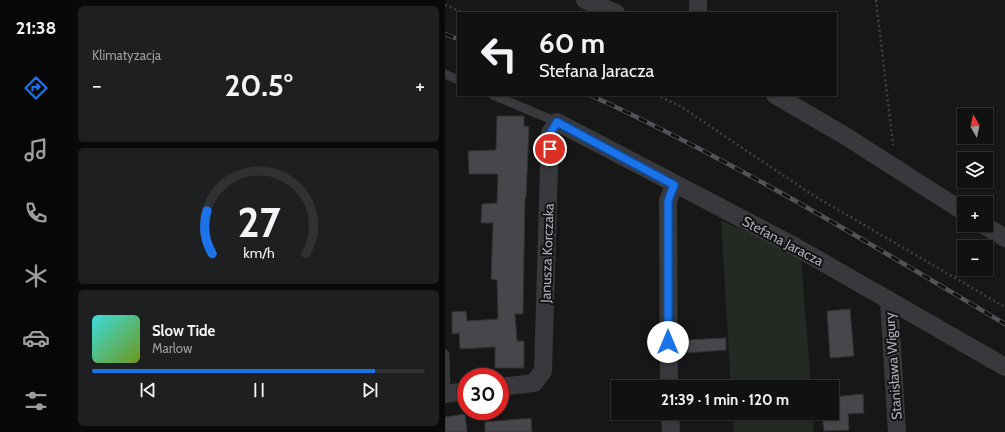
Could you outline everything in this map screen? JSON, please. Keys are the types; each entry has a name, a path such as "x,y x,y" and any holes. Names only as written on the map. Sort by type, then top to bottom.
{"street":[{"path":"585,0 614,12"},
{"path":"698,0 698,12"},
{"path":"777,96 894,167 957,208"},
{"name":"Stefana Jaracza","path":"557,122 674,185 796,247 1005,367"},
{"name":"Janusza Korczaka","path":"509,386 534,383 543,372 550,134 557,122"},
{"path":"669,380 668,201 674,185"},
{"path":"993,231 1005,238"},
{"name":"Stanisława Wigury","path":"889,300 897,432"},
{"path":"446,394 457,392"},
{"path":"670,420 671,432"}],"lane":[{"path":"445,74 457,80"},
{"path":"495,96 557,122"},
{"path":"445,354 446,394"}],"path":[{"path":"877,0 892,130 894,167"},
{"path":"445,5 462,12"},
{"path":"658,96 680,106 811,194 1005,307"}],"shaded area":[{"path":"721,220 801,257 810,380 731,380"},
{"path":"733,420 813,420 814,432 734,432"}],"building":[{"path":"497,116 524,116 524,126 529,127 525,198 523,314 515,314 517,341 524,341 524,368 495,368 495,347 460,349 459,333 452,334 452,312 466,311 467,321 498,319 497,280 491,279 493,223 481,223 482,204 497,203 498,174 469,174 468,151 496,150"},
{"path":"850,309 854,356 830,358 827,311"},
{"path":"726,338 726,350 687,353 686,340"},
{"path":"863,394 864,413 848,414 849,430 824,431 823,420 839,420 839,396"},
{"path":"457,415 457,420 466,420 467,432 445,432 445,417"},
{"path":"531,418 532,432 485,432 485,422"}],"railway":[{"path":"445,34 457,39"},
{"path":"592,96 644,120 749,175 852,233 1005,324"}],"route":[{"path":"550,149 550,134 557,122 674,185 668,201 668,342"}]}
